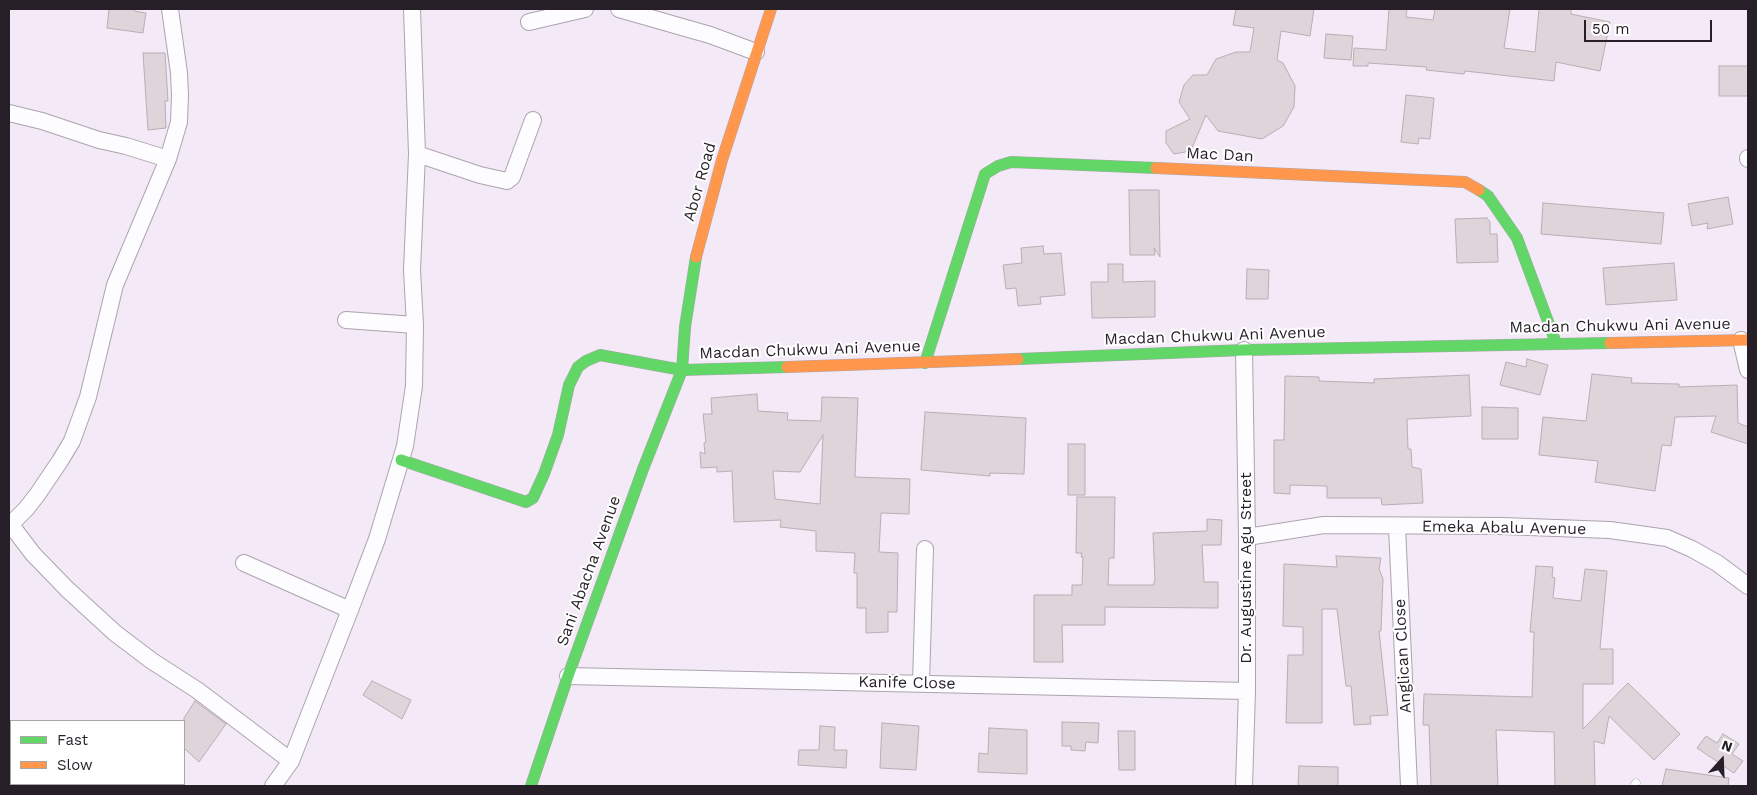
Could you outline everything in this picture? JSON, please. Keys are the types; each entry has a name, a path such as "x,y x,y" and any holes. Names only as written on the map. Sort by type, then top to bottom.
{"street":[{"path":"170,9 179,73 180,122 168,159 115,285 103,328 88,397 72,441 37,495 10,526 33,554 67,589 114,633 205,696 291,761"},
{"path":"273,786 291,761 377,539 401,460 414,386 415,325 412,270 417,154 412,9"},
{"path":"529,22 585,9"},
{"path":"619,9 710,35 756,52"},
{"name":"Abor Road","path":"682,370 685,327 695,260 722,160 771,9"},
{"path":"9,113 168,159"},
{"path":"417,154 507,182 512,177 533,120"},
{"name":"Mac Dan","path":"925,363 986,174 998,166 1011,162 1465,182 1488,196 1517,238 1556,343"},
{"path":"346,320 415,325"},
{"path":"1745,340 1748,370"},
{"name":"Macdan Chukwu Ani Avenue","path":"401,460 526,502 533,498 544,474 558,435 569,385 578,367 600,355 682,370 925,363 1244,350 1745,340"},
{"name":"Dr. Augustine Agu Street","path":"1244,350 1247,537 1247,691 1244,786"},
{"name":"Sani Abacha Avenue","path":"531,786 568,676 643,469 682,370"},
{"name":"Emeka Abalu Avenue","path":"1247,537 1324,525 1564,528 1646,534 1667,538 1692,548 1717,563 1748,586"},
{"name":"Anglican Close","path":"1397,526 1409,786"},
{"path":"921,683 926,549"},
{"path":"244,563 350,610"},
{"name":"Kanife Close","path":"568,676 1247,691"}],"building":[{"path":"109,9 134,9 134,11 146,13 143,33 107,28"},
{"path":"1236,9 1314,9 1310,36 1281,31 1277,60 1283,63 1295,86 1294,107 1283,126 1262,139 1218,131 1206,115 1192,148 1185,152 1174,154 1166,143 1166,131 1190,119 1179,102 1184,85 1193,75 1207,75 1216,59 1236,52 1250,52 1254,28 1233,25"},
{"path":"1389,9 1407,9 1406,17 1433,20 1435,9 1510,9 1504,48 1535,52 1539,9 1571,9 1571,14 1610,22 1600,71 1556,62 1554,81 1465,71 1464,74 1426,70 1427,67 1368,63 1368,66 1353,66 1354,48 1386,50"},
{"path":"1326,34 1353,36 1351,60 1324,58"},
{"path":"143,53 165,53 168,101 165,101 166,128 148,130"},
{"path":"1719,66 1748,66 1748,96 1719,96"},
{"path":"1406,95 1434,98 1430,139 1419,138 1418,144 1401,142"},
{"path":"1129,190 1159,190 1160,257 1154,248 1155,255 1130,255"},
{"path":"1728,197 1733,224 1707,229 1708,223 1692,226 1688,204"},
{"path":"1543,203 1664,213 1661,244 1541,234"},
{"path":"1487,218 1490,222 1490,234 1497,234 1498,262 1457,263 1455,219"},
{"path":"1043,246 1044,254 1061,253 1065,295 1040,297 1041,304 1018,306 1016,288 1006,289 1003,265 1022,263 1021,248"},
{"path":"1674,263 1677,300 1606,305 1603,268"},
{"path":"1108,264 1123,264 1123,282 1155,281 1155,317 1092,318 1091,282 1108,282"},
{"path":"1247,269 1269,270 1268,299 1246,299"},
{"path":"1527,359 1548,365 1540,395 1500,385 1506,362 1526,367"},
{"path":"1592,374 1632,378 1631,383 1679,384 1679,387 1737,385 1738,423 1748,427 1748,444 1711,432 1716,416 1675,417 1671,446 1662,445 1655,491 1595,482 1598,461 1539,455 1543,417 1586,421"},
{"path":"1469,375 1471,416 1407,419 1408,449 1411,449 1412,467 1421,469 1423,503 1382,505 1381,498 1327,498 1327,486 1290,485 1290,494 1274,493 1274,440 1284,440 1285,376 1319,377 1319,381 1374,383 1374,379"},
{"path":"757,394 758,411 788,413 787,420 821,421 822,397 858,398 855,477 910,479 909,514 881,513 879,552 898,553 897,612 888,612 888,632 866,633 866,608 857,608 857,573 854,573 855,553 816,551 816,531 780,527 781,520 734,522 732,471 717,472 717,467 701,468 700,452 705,454 704,443 706,442 703,414 712,414 711,398","holes":["823,435 820,504 775,499 773,471 800,472"]},
{"path":"1482,407 1518,408 1518,439 1482,439"},
{"path":"925,412 1026,418 1024,474 990,473 990,476 921,470"},
{"path":"1068,444 1085,444 1085,495 1068,495"},
{"path":"1077,497 1115,497 1114,558 1109,558 1108,585 1154,585 1153,533 1207,531 1207,519 1222,520 1221,545 1202,545 1204,582 1218,582 1218,608 1105,607 1105,625 1062,625 1063,662 1034,662 1034,595 1072,595 1072,585 1082,585 1083,557 1081,557 1082,553 1076,553"},
{"path":"1336,556 1381,558 1379,569 1383,579 1381,631 1379,631 1388,715 1370,716 1371,724 1354,725 1351,686 1346,686 1337,609 1322,609 1322,723 1286,723 1288,655 1303,655 1303,627 1283,626 1284,564 1337,567"},
{"path":"1536,566 1553,567 1552,577 1555,578 1553,598 1581,601 1585,569 1607,571 1600,649 1613,649 1613,684 1583,684 1583,729 1628,683 1680,734 1654,760 1609,716 1604,744 1594,741 1595,786 1555,786 1554,732 1496,730 1498,786 1431,786 1429,725 1423,725 1424,694 1532,697 1534,632 1530,632"},
{"path":"372,681 411,700 402,719 363,695"},
{"path":"195,701 226,724 199,762 185,749 184,718"},
{"path":"1062,722 1099,723 1098,743 1086,742 1085,751 1071,750 1071,746 1062,746"},
{"path":"882,723 919,726 916,770 880,768"},
{"path":"820,726 835,727 834,750 847,750 846,768 798,765 799,750 819,750"},
{"path":"989,728 1027,730 1027,774 978,772 979,753 988,754"},
{"path":"1118,731 1135,731 1135,770 1119,770"},
{"path":"1723,734 1739,744 1732,754 1743,761 1734,773 1697,748 1706,736 1717,743"},
{"path":"1299,766 1338,767 1338,786 1298,786"},
{"path":"1666,769 1729,778 1728,786 1662,786"}],"traffic: fast":[{"path":"925,363 985,174 998,166 1011,162 1156,168"},
{"path":"1479,190 1488,196 1517,238 1556,343"},
{"path":"531,786 568,676 643,469 682,370 685,327 696,257"},
{"path":"1018,359 1244,350 1610,343"},
{"path":"401,460 526,502 533,498 544,474 558,435 569,385 578,367 586,361 600,355 682,370 787,367"}],"traffic: slow":[{"path":"696,257 722,160 771,9"},
{"path":"1156,168 1465,182 1479,190"},
{"path":"1610,343 1748,340"},
{"path":"787,367 1018,359"}]}
